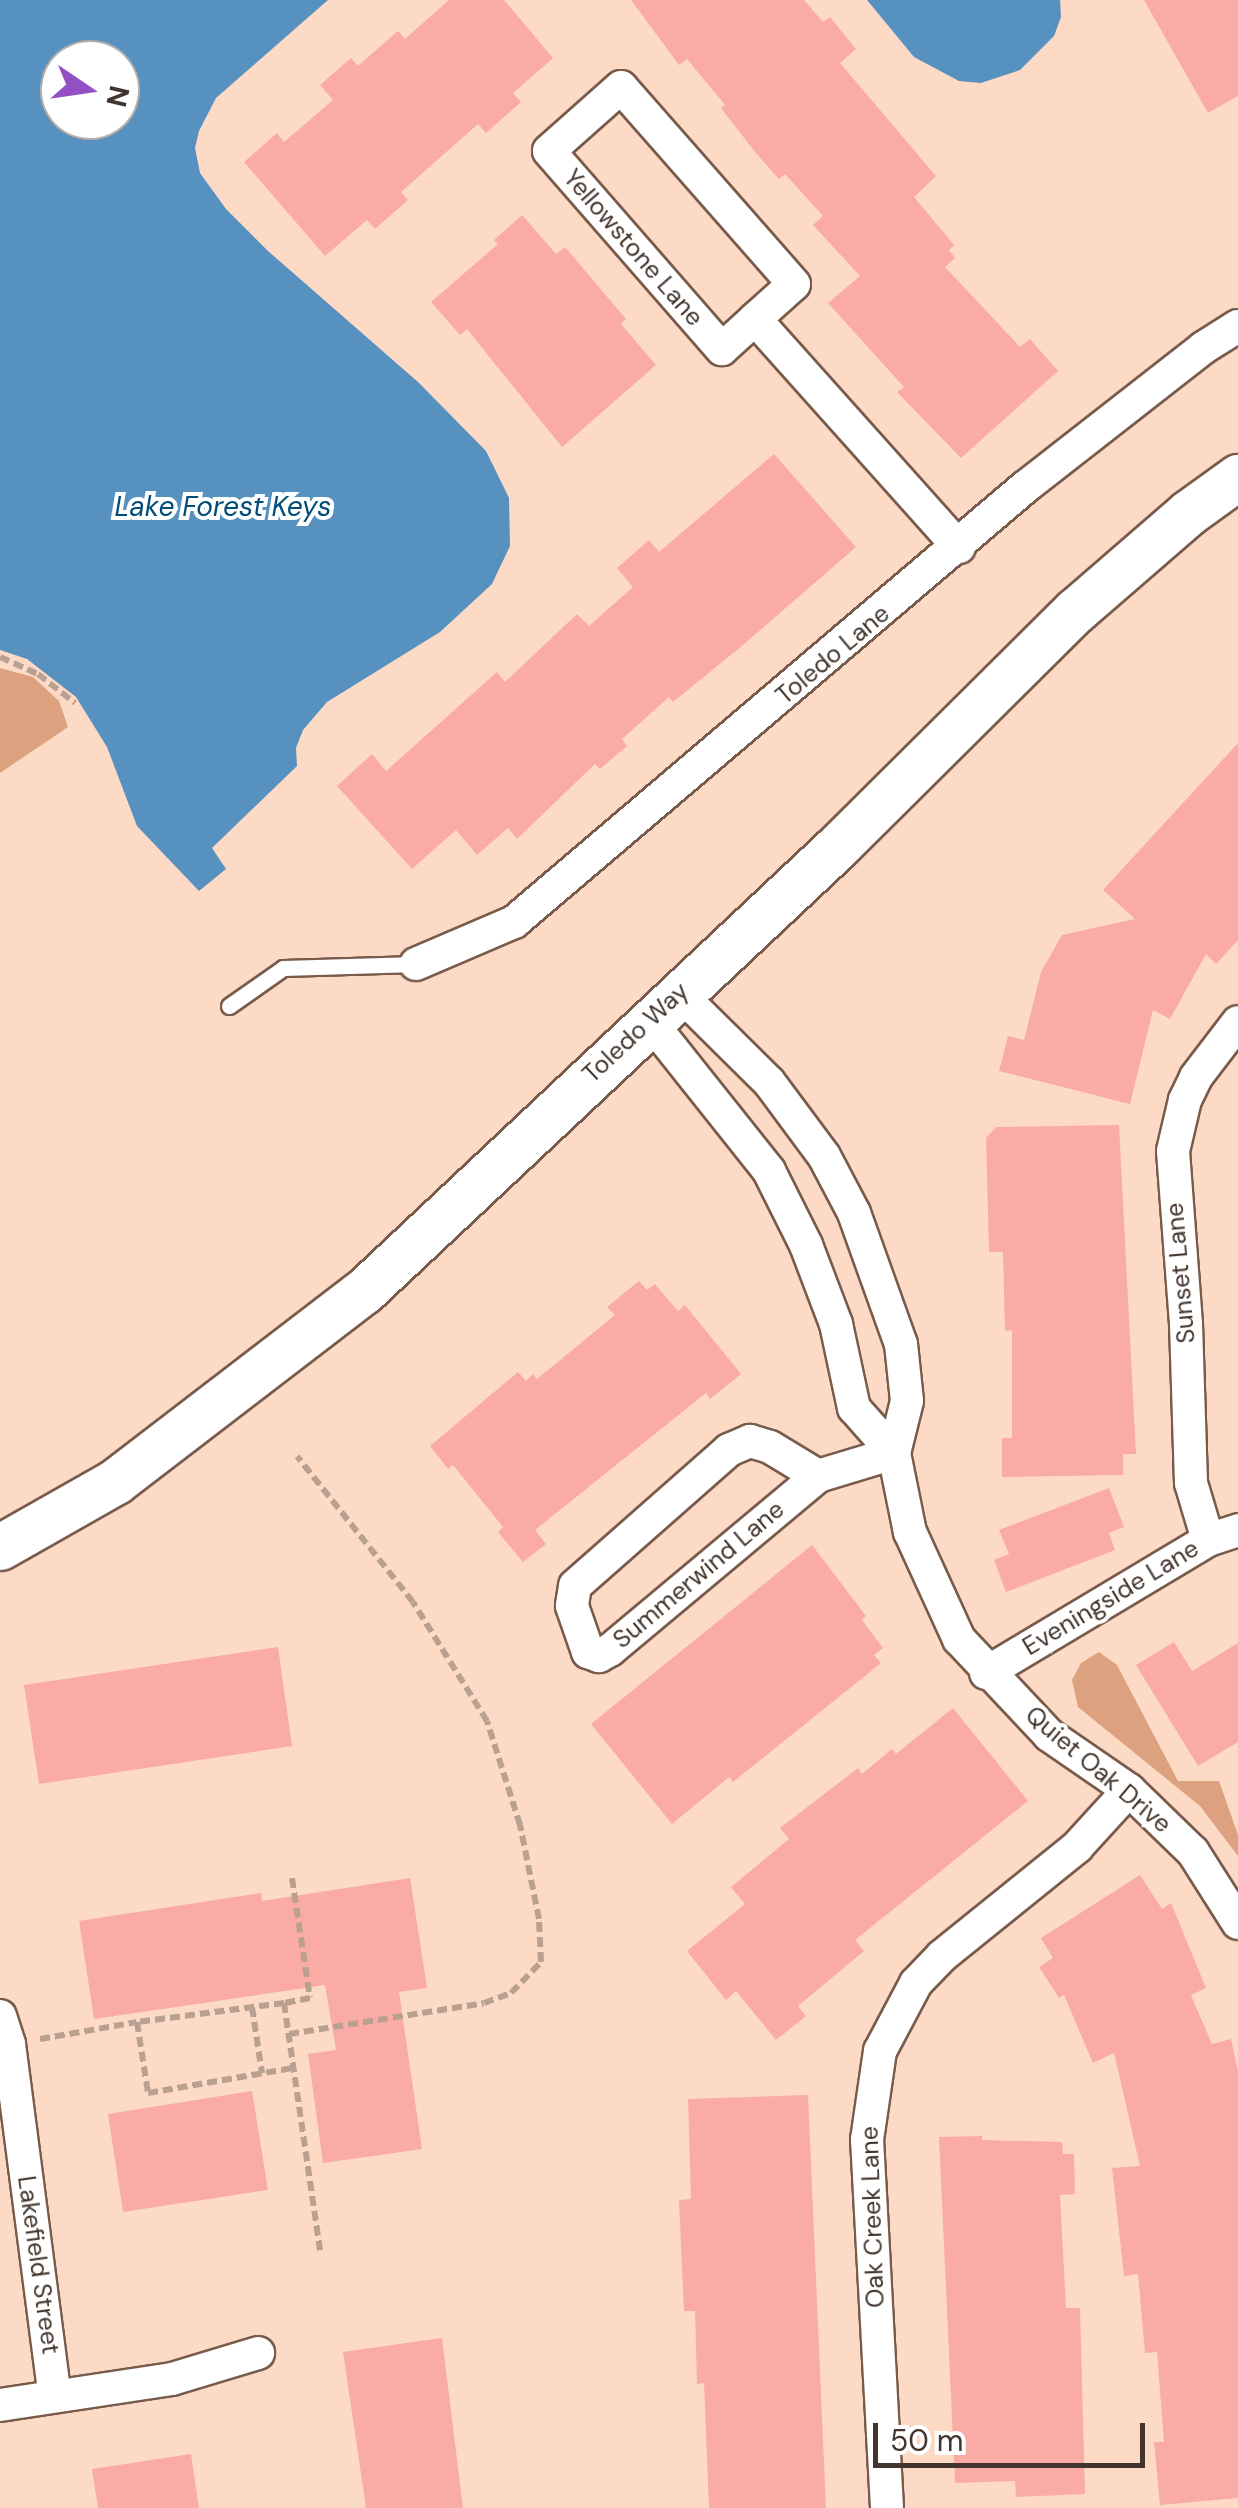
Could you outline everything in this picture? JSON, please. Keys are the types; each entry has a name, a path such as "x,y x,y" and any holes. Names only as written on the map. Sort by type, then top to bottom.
{"main road":[{"name":"Toledo Way","path":"0,1547 116,1480 364,1290 837,847 1075,611 1188,513 1238,476"}],"street":[{"name":"Yellowstone Lane","path":"621,87 794,284 756,319 722,349 549,151 621,87"},
{"path":"756,319 959,547"},
{"name":"Toledo Lane","path":"416,964 514,922 1094,431 1238,326"},
{"path":"663,1006 768,1172 806,1245 836,1324 854,1408 894,1452"},
{"name":"Quiet Oak Drive","path":"663,1006 769,1082 824,1156 854,1213 901,1344 907,1401 894,1452 910,1532 959,1639 986,1673 1049,1734 1129,1790 1194,1852 1238,1924"},
{"name":"Sunset Lane","path":"1223,1535 1191,1483 1186,1324 1173,1151 1185,1100 1196,1078 1238,1022"},
{"name":"Summerwind Lane","path":"818,1476 770,1447 750,1441 729,1450 575,1586 572,1606 588,1652 600,1656 610,1650 818,1476 894,1452"},
{"name":"Eveningside Lane","path":"986,1673 1223,1535"},
{"name":"Oak Creek Lane","path":"887,2508 867,2140 880,2052 916,1983 942,1956 1077,1847 1129,1790"},
{"name":"Lakefield Street","path":"4,2030 55,2396"},
{"path":"0,2405 172,2379 258,2353"}],"lane":[{"path":"229,1006 283,968 416,964"}],"path":[{"path":"0,658 38,674 75,703"},
{"path":"288,2034 484,2002 510,1993 541,1962 540,1919 520,1825 487,1720 413,1602 297,1456"},
{"path":"4,2030 137,2022 310,1998 292,1878"},
{"path":"284,2002 320,2250"},
{"path":"252,2007 262,2074"},
{"path":"137,2022 148,2093 293,2068"}],"shaded area":[{"path":"0,668 33,677 59,701 68,727 0,773"},
{"path":"1099,1652 1117,1665 1178,1781 1219,1781 1238,1835 1238,1856 1200,1806 1078,1707 1072,1680 1081,1663"}],"water":[{"name":"Lake Forest Keys","path":"0,0 328,0 216,98 195,148 200,173 226,209 268,251 418,382 486,451 509,498 510,546 492,584 440,632 327,702 303,730 296,748 297,766 212,848 226,869 199,891 137,826 107,747 76,697 27,659 0,650"},
{"path":"867,0 1060,0 1061,17 1054,36 1020,70 981,83 959,81 914,57"}],"building":[{"path":"449,0 504,0 553,58 513,93 521,102 486,133 478,124 401,192 408,200 375,229 367,220 325,256 244,162 277,133 284,142 333,100 320,85 351,58 358,66 398,31 405,39"},
{"path":"631,0 804,0 823,22 830,17 856,49 840,63 936,176 914,197 954,245 949,250 955,258 945,267 1020,347 1030,339 1058,371 961,458 897,392 904,387 828,303 860,276 813,225 823,216 785,174 779,179 755,152 721,108 725,105 687,59 679,65"},
{"path":"1144,0 1238,0 1238,96 1208,113"},
{"path":"522,215 556,254 565,247 626,319 621,324 656,365 562,447 467,329 460,335 431,302 498,244 494,240"},
{"path":"774,454 856,547 673,702 669,697 622,739 627,746 600,769 595,764 517,839 508,828 477,855 456,830 412,869 337,786 372,754 386,771 497,672 505,682 577,614 589,626 633,587 617,568 649,540 659,552"},
{"path":"1238,743 1238,940 1216,964 1206,954 1170,1019 1153,1010 1130,1104 999,1071 1008,1036 1024,1040 1041,972 1062,935 1135,919 1103,890"},
{"path":"1119,1125 1136,1454 1123,1454 1123,1475 1002,1477 1002,1438 1012,1438 1012,1330 1005,1331 1003,1252 989,1252 986,1138 996,1127"},
{"path":"639,1281 647,1290 655,1284 678,1311 685,1305 741,1374 710,1399 706,1393 535,1530 546,1544 523,1562 498,1532 503,1527 453,1465 448,1469 430,1446 518,1372 526,1381 533,1374 537,1379 615,1315 607,1307"},
{"path":"1109,1488 1124,1527 1109,1533 1115,1550 1006,1592 994,1560 1009,1554 999,1530"},
{"path":"812,1545 866,1616 862,1620 883,1648 874,1655 881,1663 733,1782 729,1777 672,1824 591,1724"},
{"path":"1174,1642 1192,1671 1238,1643 1238,1742 1198,1766 1136,1665"},
{"path":"278,1647 292,1746 39,1784 24,1685"},
{"path":"953,1708 1028,1801 855,1940 864,1951 798,2006 806,2016 776,2040 736,1991 726,2000 687,1951 745,1904 731,1887 789,1839 780,1828 858,1768 862,1774 892,1749 896,1754"},
{"path":"1140,1875 1162,1909 1171,1903 1206,1988 1191,1995 1212,2044 1231,2039 1238,2071 1238,2498 1160,2505 1154,2442 1164,2442 1157,2352 1145,2353 1138,2274 1124,2276 1112,2168 1140,2166 1114,2053 1093,2063 1064,1995 1059,1998 1039,1967 1053,1958 1041,1938"},
{"path":"410,1878 427,1988 399,1992 422,2149 323,2163 308,2054 336,2050 325,1985 94,2019 79,1921 261,1893 262,1901"},
{"path":"252,2091 268,2190 123,2212 108,2114"},
{"path":"808,2095 826,2508 709,2508 704,2383 697,2384 695,2311 684,2311 679,2200 691,2199 688,2099"},
{"path":"982,2136 982,2140 1062,2142 1063,2154 1074,2154 1075,2194 1060,2195 1066,2308 1080,2308 1085,2494 1016,2497 1015,2481 955,2483 939,2137"},
{"path":"442,2338 463,2508 366,2508 343,2352"},
{"path":"191,2454 199,2508 98,2508 92,2469"}]}
